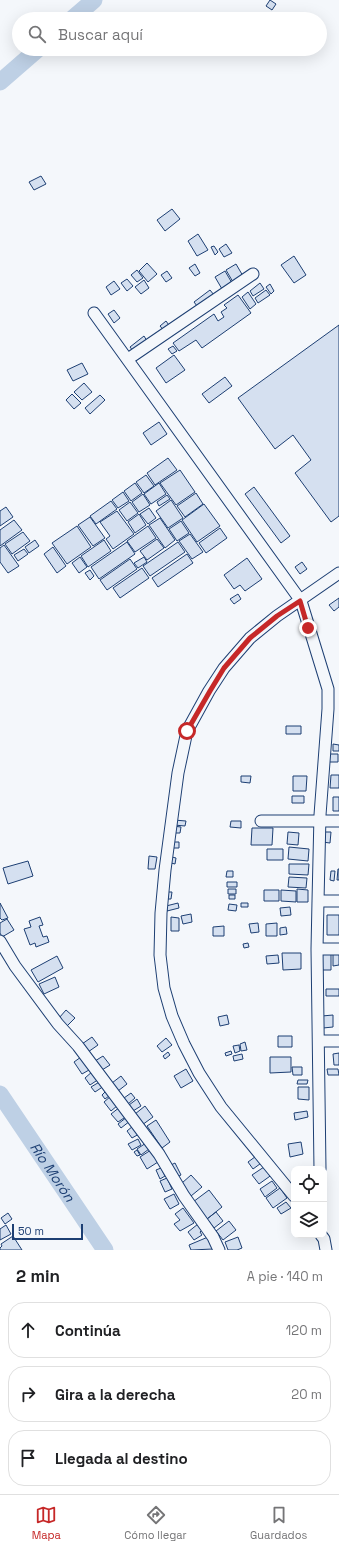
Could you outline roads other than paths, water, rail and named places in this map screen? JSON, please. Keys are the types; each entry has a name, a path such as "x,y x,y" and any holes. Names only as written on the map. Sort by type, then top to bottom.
{"street":[{"path":"128,360 253,274"},
{"path":"94,313 300,601 328,689 328,709 320,822 317,949 320,1166"},
{"path":"291,1192 220,1107 184,1044 172,1016 164,988 160,956 161,913 165,870 178,773 187,731 224,668 250,638 277,616 339,573"},
{"path":"261,821 339,821"},
{"path":"318,901 339,901"},
{"path":"0,941 15,966 58,1024 78,1046 159,1154 184,1196 213,1237 219,1250"},
{"path":"317,949 339,949"},
{"path":"319,1041 339,1041"},
{"path":"323,1238 326,1250"}],"waterway":[{"name":"Río Morón","path":"80,12 94,0"},
{"name":"Río Morón","path":"0,82 30,56"},
{"name":"Río Morón","path":"0,1094 105,1250"}]}
